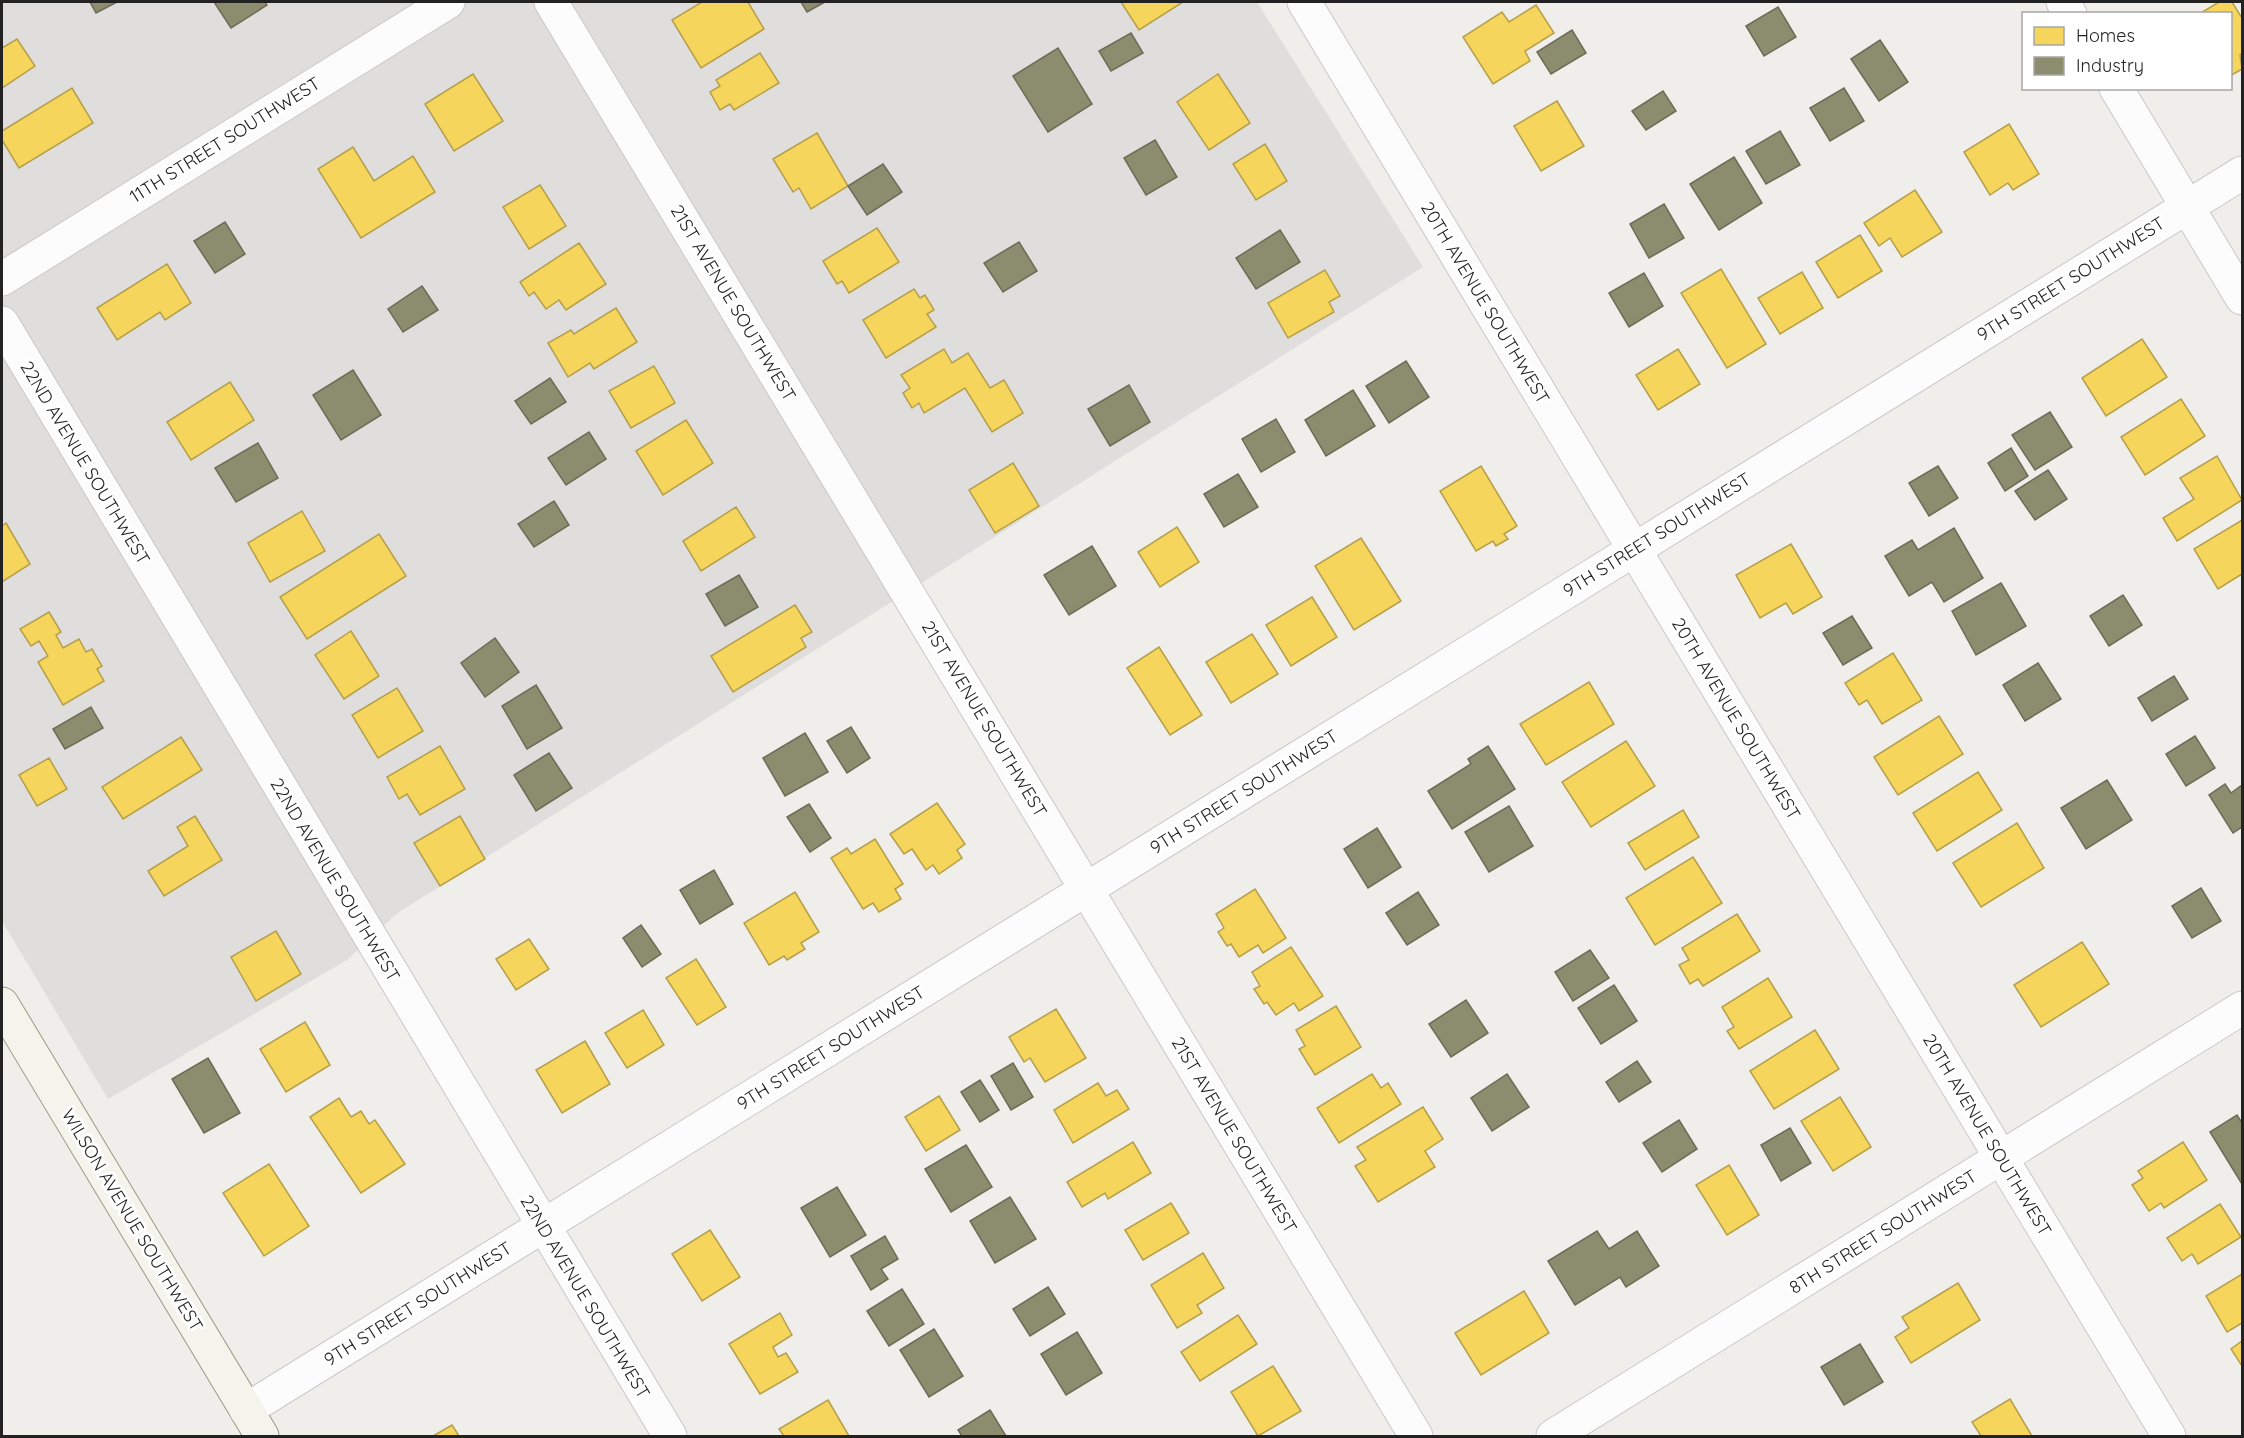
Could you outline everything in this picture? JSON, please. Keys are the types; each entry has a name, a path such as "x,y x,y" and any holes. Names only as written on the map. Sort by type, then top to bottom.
{"main road":[{"name":"WILSON AVENUE SOUTHWEST","path":"2,1004 254,1424"}],"street":[{"name":"11TH STREET SOUTHWEST","path":"2,279 448,2"},
{"name":"21ST AVENUE SOUTHWEST","path":"551,2 1416,1437"},
{"name":"20TH AVENUE SOUTHWEST","path":"1304,2 2169,1437"},
{"path":"2116,90 2242,298"},
{"name":"9TH STREET SOUTHWEST","path":"254,1424 543,1226 2242,173"},
{"name":"22ND AVENUE SOUTHWEST","path":"2,323 670,1437"},
{"name":"8TH STREET SOUTHWEST","path":"1553,1437 2242,1008"}],"shaded area":[{"path":"2,2 1257,2 1423,267 396,914 347,960 108,1099 2,921"}],"building: Homes":[{"path":"702,2 748,2 764,29 701,68 672,20"},
{"path":"1121,2 1183,2 1139,30"},
{"path":"2219,2 2232,2 2242,18 2242,53 2240,55 2242,69 2232,75 2232,12 2202,12"},
{"path":"1536,5 1554,33 1525,51 1530,61 1493,84 1463,37 1502,12 1509,22"},
{"path":"17,39 35,66 2,88 2,48"},
{"path":"760,53 779,83 734,110 730,104 720,110 710,92 720,86 716,80"},
{"path":"473,74 503,121 454,151 425,104"},
{"path":"1218,74 1250,123 1209,150 1177,102"},
{"path":"72,88 93,123 19,168 2,140 2,131"},
{"path":"1557,101 1584,146 1541,171 1514,126"},
{"path":"2009,124 2039,174 2013,190 2008,183 1990,195 1964,152"},
{"path":"817,133 848,186 811,209 799,188 793,192 773,159"},
{"path":"1265,144 1287,181 1256,200 1233,164"},
{"path":"353,147 374,181 413,156 435,192 361,238 318,169"},
{"path":"540,185 566,226 529,249 503,207"},
{"path":"1915,190 1942,232 1902,257 1890,238 1879,246 1864,223"},
{"path":"877,228 899,262 849,293 842,281 837,284 823,261"},
{"path":"1860,235 1882,271 1838,298 1816,262"},
{"path":"579,243 606,284 566,310 559,300 546,309 534,292 529,296 520,282"},
{"path":"167,264 191,303 165,320 160,312 117,340 97,308"},
{"path":"1721,269 1766,344 1727,368 1681,293"},
{"path":"1325,270 1340,296 1329,302 1334,312 1288,338 1268,303"},
{"path":"1802,272 1823,308 1780,334 1758,298"},
{"path":"914,289 920,298 925,295 934,310 927,314 936,327 886,358 863,320"},
{"path":"616,308 637,342 594,369 590,363 568,377 548,343 571,330 574,334"},
{"path":"2142,339 2167,377 2106,416 2082,378"},
{"path":"944,349 952,363 968,353 990,388 1004,380 1023,413 992,432 965,388 924,413 919,403 912,408 903,393 910,388 901,375"},
{"path":"1678,349 1700,384 1658,410 1636,375"},
{"path":"654,366 675,403 631,428 609,391"},
{"path":"230,382 254,420 191,460 167,422"},
{"path":"2181,399 2205,436 2145,475 2121,437"},
{"path":"686,420 713,463 663,495 636,451"},
{"path":"2217,456 2242,500 2177,541 2163,518 2194,499 2180,478"},
{"path":"1013,463 1039,506 995,533 969,490"},
{"path":"1481,466 1517,526 1504,534 1508,539 1496,546 1493,541 1476,551 1440,491"},
{"path":"736,507 755,537 701,571 683,541"},
{"path":"302,511 325,551 270,582 248,543"},
{"path":"2242,520 2242,574 2218,589 2194,549"},
{"path":"6,523 30,564 2,582 2,526"},
{"path":"1177,527 1199,562 1160,587 1138,552"},
{"path":"379,534 406,576 307,639 280,597"},
{"path":"1361,538 1401,601 1354,630 1315,566"},
{"path":"1791,544 1822,597 1793,614 1786,603 1760,618 1736,575"},
{"path":"1312,597 1337,637 1291,666 1266,625"},
{"path":"795,605 812,632 801,638 806,647 733,692 711,656"},
{"path":"49,612 61,632 56,635 63,648 79,639 86,652 92,649 102,666 97,669 104,681 63,705 38,662 48,656 39,641 31,646 20,629"},
{"path":"351,631 379,676 344,699 315,655"},
{"path":"1252,634 1278,674 1231,703 1206,662"},
{"path":"1159,647 1202,715 1170,735 1127,668"},
{"path":"1893,653 1922,700 1882,724 1867,700 1859,705 1845,683"},
{"path":"1589,682 1614,724 1546,765 1520,724"},
{"path":"397,688 423,731 378,758 352,715"},
{"path":"1939,716 1963,754 1898,795 1874,757"},
{"path":"181,737 202,770 123,819 102,787"},
{"path":"1626,741 1655,786 1591,827 1562,782"},
{"path":"440,746 465,789 420,815 407,794 399,799 387,777"},
{"path":"49,758 67,789 37,806 19,775"},
{"path":"1978,772 2002,810 1937,851 1913,813"},
{"path":"937,803 965,844 957,850 962,858 939,874 933,865 926,870 912,849 904,854 890,834"},
{"path":"1683,810 1699,837 1645,870 1628,843"},
{"path":"195,816 222,860 164,896 148,871 188,846 177,827"},
{"path":"460,816 485,859 440,886 414,843"},
{"path":"2017,823 2044,868 1981,907 1953,863"},
{"path":"875,839 903,884 895,889 901,899 879,912 873,903 863,909 831,858 847,848 851,854"},
{"path":"1693,857 1722,903 1655,945 1626,898"},
{"path":"1255,889 1286,938 1263,953 1258,945 1239,957 1231,944 1227,946 1218,932 1224,928 1216,914"},
{"path":"795,892 819,932 801,943 805,949 787,960 784,956 769,965 744,923"},
{"path":"1737,914 1760,951 1703,986 1698,979 1690,984 1679,965 1689,960 1682,948"},
{"path":"276,931 301,974 256,1001 231,957"},
{"path":"529,939 549,969 516,990 496,959"},
{"path":"2082,942 2109,984 2041,1027 2014,985"},
{"path":"1291,947 1323,996 1299,1011 1294,1003 1276,1015 1267,1002 1264,1004 1254,989 1260,986 1252,972"},
{"path":"696,959 726,1007 697,1025 666,978"},
{"path":"1768,978 1792,1017 1739,1049 1727,1031 1734,1027 1722,1007"},
{"path":"1336,1006 1361,1047 1315,1075 1299,1049 1305,1046 1296,1030"},
{"path":"1056,1009 1086,1058 1045,1082 1030,1058 1024,1062 1009,1037"},
{"path":"643,1010 664,1045 627,1068 605,1033"},
{"path":"305,1022 330,1065 286,1092 260,1049"},
{"path":"1815,1030 1839,1069 1774,1109 1750,1071"},
{"path":"585,1041 610,1084 562,1113 536,1070"},
{"path":"1372,1074 1381,1088 1388,1083 1401,1104 1339,1143 1317,1108"},
{"path":"1098,1083 1106,1096 1117,1090 1129,1109 1073,1143 1054,1110"},
{"path":"939,1096 960,1130 926,1151 905,1117"},
{"path":"1840,1097 1871,1147 1833,1171 1801,1121"},
{"path":"339,1098 351,1117 361,1111 369,1124 375,1120 405,1164 361,1193 310,1117"},
{"path":"1423,1107 1443,1139 1425,1151 1435,1167 1378,1202 1355,1166 1366,1160 1357,1147"},
{"path":"1133,1142 1151,1173 1108,1199 1105,1193 1082,1207 1067,1182"},
{"path":"2183,1142 2207,1180 2164,1208 2161,1203 2149,1211 2132,1185 2143,1178 2138,1171"},
{"path":"269,1164 309,1226 264,1256 223,1193"},
{"path":"1729,1165 1759,1215 1727,1235 1696,1185"},
{"path":"1171,1203 1189,1233 1143,1260 1125,1230"},
{"path":"2220,1204 2241,1237 2198,1264 2192,1254 2182,1261 2167,1238"},
{"path":"710,1230 740,1277 702,1301 672,1254"},
{"path":"1203,1253 1224,1288 1197,1305 1202,1313 1177,1328 1151,1285"},
{"path":"2242,1274 2242,1323 2227,1332 2206,1296"},
{"path":"1958,1283 1980,1320 1911,1363 1895,1337 1909,1328 1902,1317"},
{"path":"1524,1291 1549,1333 1481,1375 1455,1333"},
{"path":"780,1313 792,1335 773,1347 778,1357 786,1353 798,1372 760,1394 729,1344"},
{"path":"1238,1315 1257,1344 1200,1381 1181,1352"},
{"path":"2242,1341 2242,1366 2231,1349"},
{"path":"1273,1366 1301,1411 1258,1436 1231,1392"},
{"path":"2010,1399 2032,1436 1981,1436 1972,1422"},
{"path":"828,1400 849,1436 784,1436 779,1429"},
{"path":"452,1425 459,1436 433,1436"}],"building: Industry":[{"path":"90,2 117,2 96,13"},
{"path":"214,2 265,2 267,5 231,28"},
{"path":"801,2 825,2 807,12"},
{"path":"1778,7 1796,37 1764,56 1746,26"},
{"path":"1572,30 1586,53 1551,74 1537,52"},
{"path":"1131,33 1143,53 1111,71 1099,51"},
{"path":"1880,40 1908,82 1879,101 1851,59"},
{"path":"1058,48 1092,104 1048,132 1013,76"},
{"path":"1844,88 1864,121 1830,141 1810,108"},
{"path":"1663,91 1676,111 1646,130 1632,111"},
{"path":"1780,131 1800,165 1766,184 1746,151"},
{"path":"1155,140 1177,177 1146,195 1124,158"},
{"path":"1734,157 1762,203 1719,230 1690,184"},
{"path":"883,164 902,192 867,215 848,186"},
{"path":"1664,204 1684,238 1649,258 1630,224"},
{"path":"225,222 245,254 215,273 194,241"},
{"path":"1280,230 1300,262 1256,289 1236,258"},
{"path":"1019,242 1037,271 1003,292 984,263"},
{"path":"1644,273 1663,306 1629,327 1609,293"},
{"path":"422,286 438,310 403,332 388,309"},
{"path":"1406,361 1429,397 1389,423 1366,386"},
{"path":"353,370 381,415 341,440 313,395"},
{"path":"550,378 566,402 531,424 515,401"},
{"path":"1129,385 1150,422 1110,446 1088,409"},
{"path":"1353,390 1375,426 1326,456 1305,420"},
{"path":"2050,412 2072,447 2035,470 2012,435"},
{"path":"1276,419 1295,452 1261,472 1242,439"},
{"path":"589,432 606,459 566,485 548,458"},
{"path":"258,443 278,478 236,502 215,468"},
{"path":"2011,448 2028,476 2005,491 1988,463"},
{"path":"1938,466 1958,498 1929,516 1909,483"},
{"path":"2048,470 2067,499 2035,520 2015,491"},
{"path":"1238,474 1258,507 1224,527 1204,494"},
{"path":"554,501 569,525 534,547 518,524"},
{"path":"1954,528 1983,578 1944,602 1932,582 1909,596 1885,556 1912,540 1918,550"},
{"path":"1092,546 1116,586 1069,615 1044,575"},
{"path":"739,575 758,607 725,626 706,594"},
{"path":"2001,583 2026,626 1976,655 1952,611"},
{"path":"2123,595 2142,625 2109,646 2090,616"},
{"path":"1852,616 1872,648 1843,665 1823,633"},
{"path":"495,638 519,672 485,697 461,663"},
{"path":"2038,663 2061,699 2025,721 2003,685"},
{"path":"2174,676 2188,699 2152,721 2138,698"},
{"path":"536,685 562,728 527,749 502,706"},
{"path":"91,707 103,728 65,749 53,729"},
{"path":"851,727 870,758 847,773 827,741"},
{"path":"805,733 828,772 785,796 763,758"},
{"path":"2195,736 2215,768 2186,786 2166,754"},
{"path":"1488,746 1515,789 1452,829 1428,791 1471,764 1468,759"},
{"path":"549,753 572,788 536,811 514,775"},
{"path":"2107,780 2132,820 2086,849 2061,808"},
{"path":"2225,784 2231,793 2242,785 2242,827 2233,833 2209,795"},
{"path":"809,804 831,838 810,852 787,817"},
{"path":"1509,806 1533,846 1489,872 1465,832"},
{"path":"1377,828 1401,867 1368,888 1344,849"},
{"path":"714,870 733,904 700,924 680,890"},
{"path":"2201,888 2221,921 2192,938 2172,906"},
{"path":"1418,892 1439,925 1407,945 1386,913"},
{"path":"641,925 661,954 642,967 623,938"},
{"path":"1590,950 1609,978 1573,1001 1555,972"},
{"path":"1614,985 1637,1021 1601,1044 1578,1008"},
{"path":"1466,1000 1488,1033 1451,1057 1429,1024"},
{"path":"208,1058 240,1113 204,1133 172,1079"},
{"path":"1637,1061 1651,1082 1619,1102 1606,1082"},
{"path":"1013,1063 1033,1097 1011,1110 991,1076"},
{"path":"1507,1074 1529,1107 1492,1131 1471,1098"},
{"path":"980,1080 999,1110 980,1122 961,1092"},
{"path":"2237,1115 2242,1123 2242,1184 2210,1132"},
{"path":"1679,1120 1697,1149 1662,1172 1643,1143"},
{"path":"1790,1128 1811,1163 1781,1181 1761,1145"},
{"path":"966,1145 992,1187 951,1212 925,1169"},
{"path":"837,1187 866,1235 830,1257 801,1208"},
{"path":"1010,1197 1036,1239 995,1263 970,1221"},
{"path":"1597,1231 1609,1249 1637,1231 1659,1266 1626,1287 1620,1277 1575,1305 1548,1261"},
{"path":"885,1236 898,1259 881,1269 888,1279 871,1290 851,1256"},
{"path":"1048,1287 1065,1314 1030,1336 1013,1309"},
{"path":"902,1289 924,1324 889,1346 867,1311"},
{"path":"934,1329 963,1376 929,1397 900,1350"},
{"path":"1077,1332 1102,1373 1066,1395 1041,1354"},
{"path":"1860,1344 1883,1382 1844,1405 1821,1367"},
{"path":"990,1410 1006,1436 962,1436 958,1430"}]}
